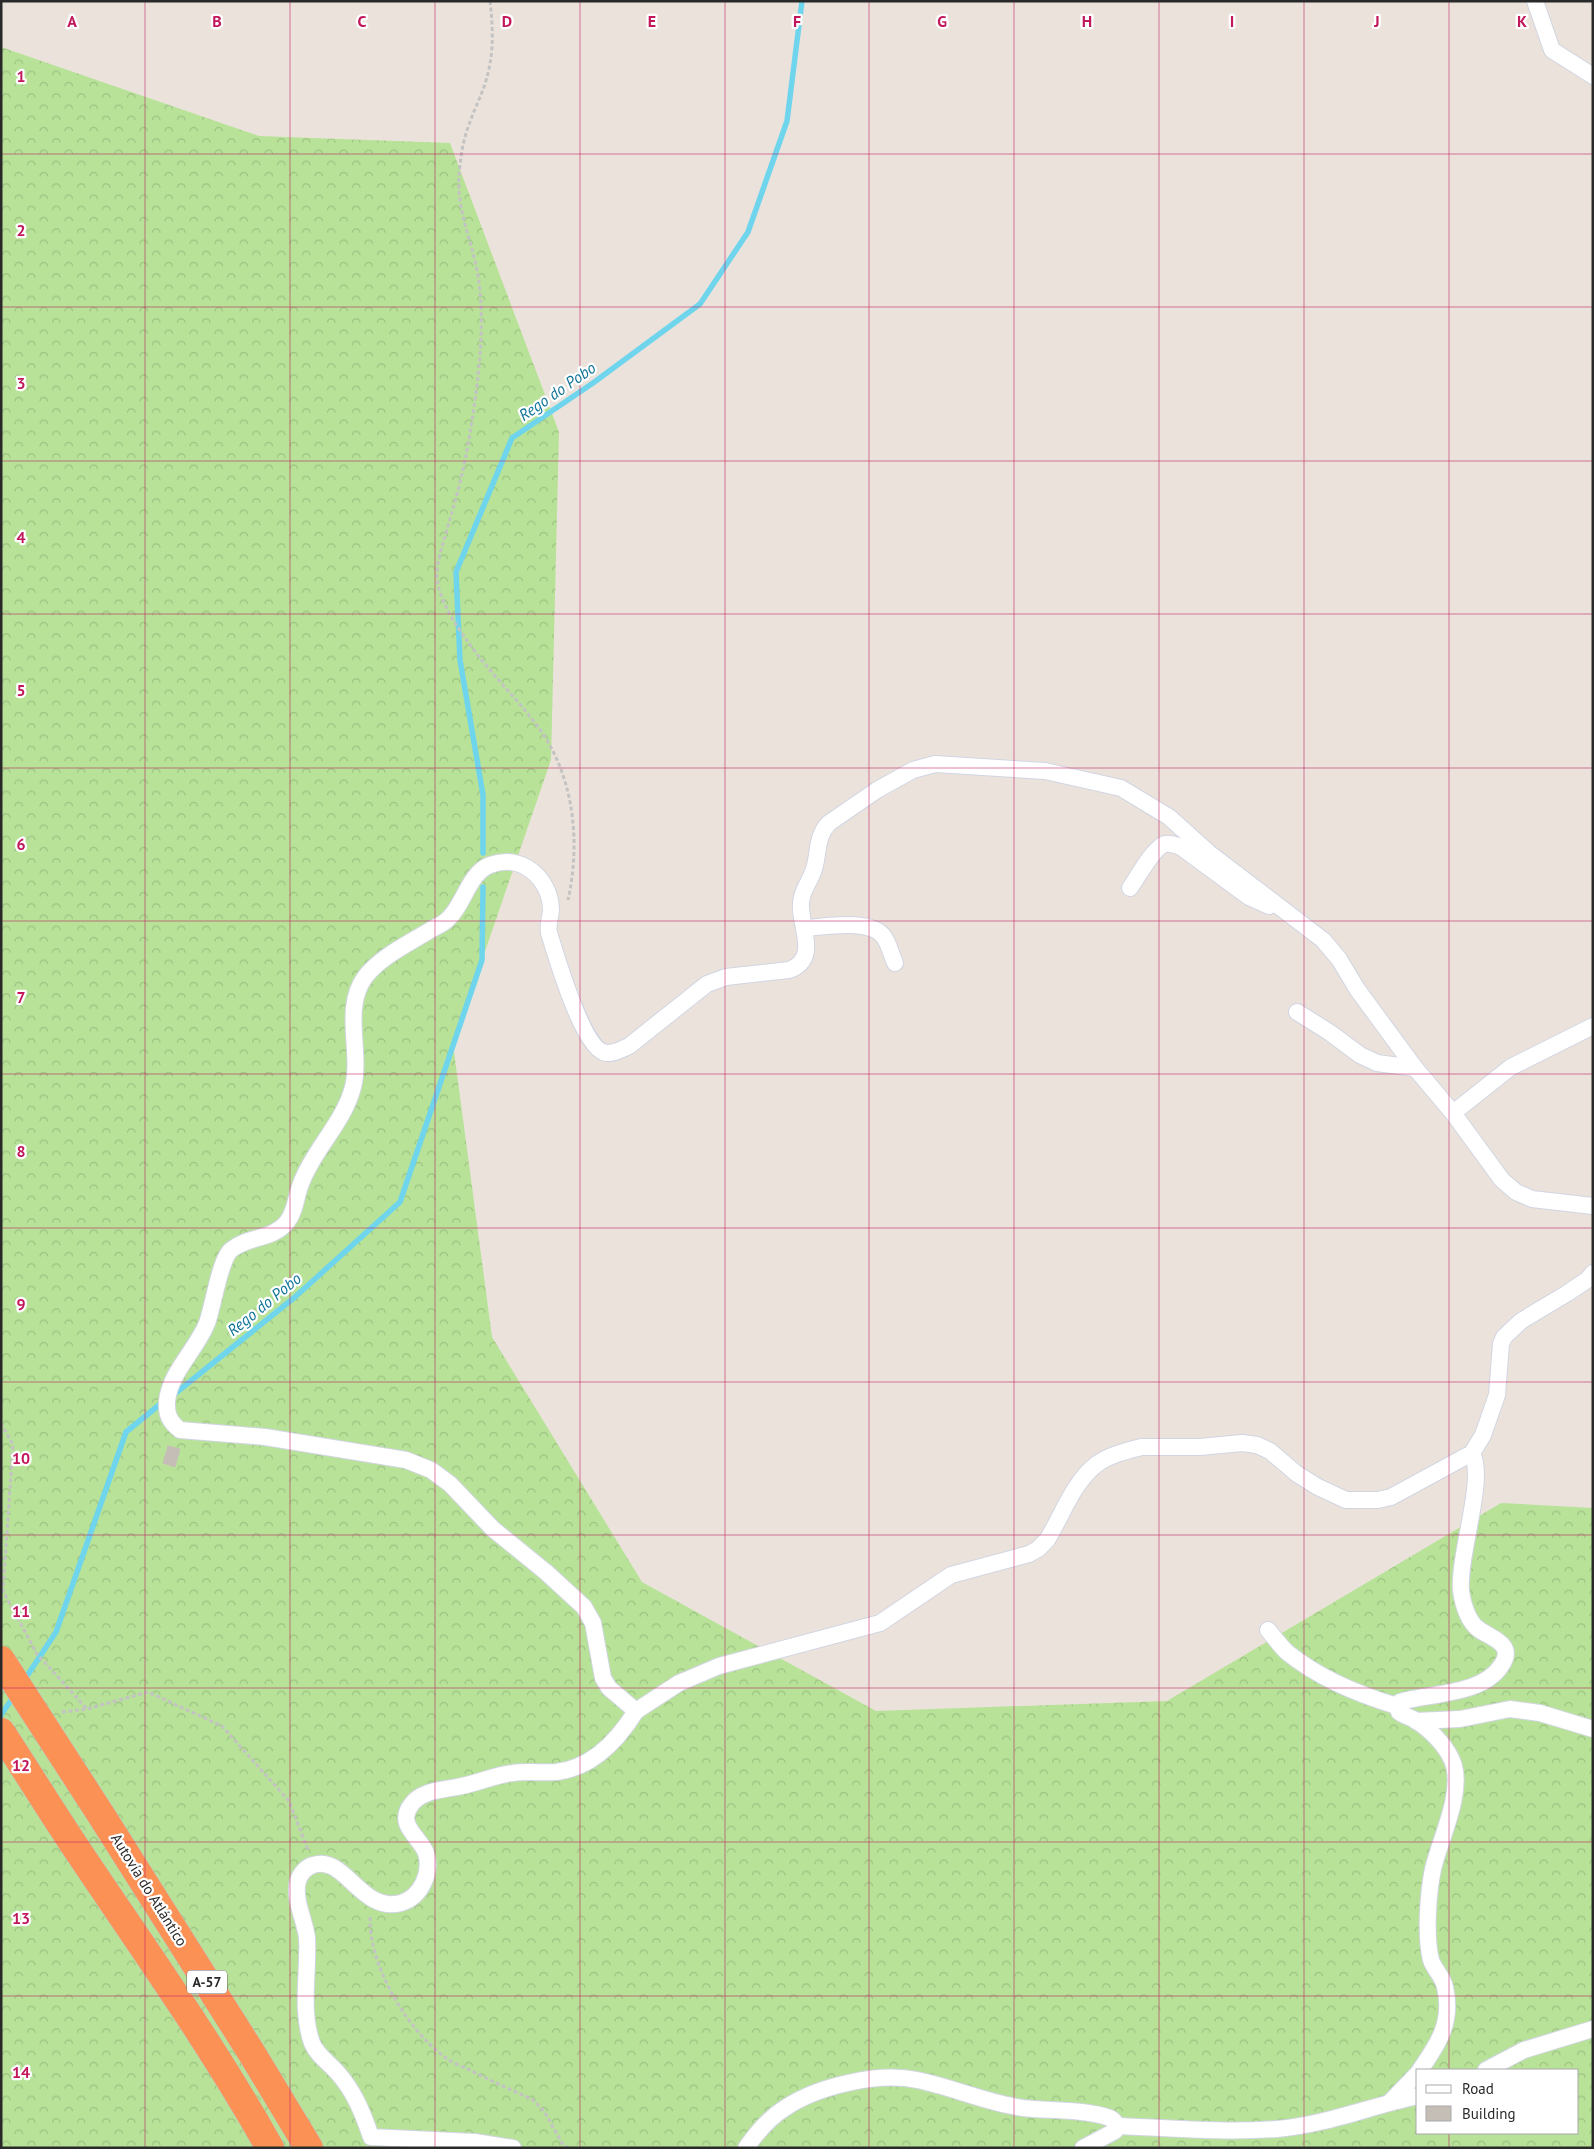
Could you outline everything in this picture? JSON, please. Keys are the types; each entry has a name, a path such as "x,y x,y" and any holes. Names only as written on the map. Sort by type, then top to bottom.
{"highway":[{"name":"Autovía do Atlántico","path":"1,1660 231,2020 308,2148"},
{"name":"A-57","path":"1,1732 80,1853 175,1991 243,2100 270,2148"}],"street":[{"path":"1535,1 1552,50 1593,76"},
{"path":"636,1710 614,1693 603,1678 593,1623 584,1607 493,1528 450,1484 431,1470 406,1460 265,1437 180,1430 171,1423 167,1413 167,1399 171,1387 206,1326 213,1306 224,1258 235,1247 264,1237 287,1222 302,1180 345,1108 353,1088 356,1069 353,1020 356,995 364,978 376,965 449,918 480,871 490,865 504,862 524,866 543,882 549,895 551,909 548,929 580,1025 591,1044 607,1054 617,1052 629,1046 707,984 726,976 796,968 802,961 805,953 806,941 800,910 802,897 815,868 819,841 823,829 877,790 913,770 935,764 1046,771 1121,788 1169,817 1209,853 1323,940 1339,959 1357,989 1414,1068 1452,1113 1502,1180 1516,1192 1532,1199 1593,1206"},
{"path":"1130,888 1157,849 1165,844 1174,845 1181,847 1249,897 1266,905 1286,910"},
{"path":"804,928 861,925 877,929 885,937 895,962"},
{"path":"1297,1012 1329,1032 1360,1055 1377,1063 1414,1068"},
{"path":"1452,1113 1511,1067 1593,1026"},
{"path":"513,2148 475,2142 371,2137 360,2105 338,2073 318,2054 312,2043 308,2026 307,1939 297,1889 298,1880 303,1871 313,1864 325,1864 338,1869 371,1899 384,1903 402,1902 416,1894 423,1884 427,1867 425,1851 408,1829 406,1818 410,1806 419,1798 433,1792 504,1774 555,1772 581,1765 608,1748 624,1731 636,1710 680,1683 719,1666 880,1623 951,1575 1034,1551 1047,1540 1077,1486 1086,1474 1097,1464 1132,1449 1141,1447 1200,1448 1242,1443 1257,1445 1270,1452 1297,1474 1318,1487 1346,1500 1357,1501 1391,1497 1472,1453 1483,1435 1497,1395 1501,1344 1504,1337 1521,1321 1566,1294 1593,1273"},
{"path":"1397,1706 1400,1702 1413,1698 1443,1695 1485,1680 1502,1665 1505,1655 1504,1646 1498,1639 1477,1628 1467,1615 1462,1600 1460,1580 1462,1558 1475,1486 1476,1461 1472,1453"},
{"path":"1268,1630 1287,1653 1308,1667 1372,1698 1397,1706 1403,1715 1416,1721 1439,1740 1450,1753 1456,1781 1433,1870 1428,1940 1432,1961 1445,1985 1448,2005 1445,2028 1437,2046 1421,2069"},
{"path":"1416,1721 1460,1719 1510,1709 1540,1713 1593,1729"},
{"path":"1488,2069 1524,2050 1593,2028"},
{"path":"1391,2102 1416,2075"},
{"path":"746,2148 769,2120 787,2107 826,2089 852,2082 881,2078 915,2080 1021,2107 1110,2118 1117,2126"},
{"path":"1117,2126 1232,2130 1278,2129 1318,2122 1416,2096"},
{"path":"1083,2148 1107,2137 1117,2126"}],"path":[{"path":"490,1 493,27 492,53 482,91 463,144 459,180 461,206 478,273 482,300 479,353 470,433 437,577 441,595 459,629 482,663 538,727 555,756 567,786 574,819 567,904"},
{"path":"1,1423 13,1445 3,1590 37,1654 87,1709 148,1692 222,1726 288,1801 313,1864"},
{"path":"371,1899 370,1923 375,1957 388,1986 412,2024 447,2059 533,2100 544,2111 562,2143 568,2148"}],"green space":[{"path":"1,47 259,136 450,143 559,432 551,760 453,1044 492,1337 642,1582 876,1711 1167,1701 1501,1503 1593,1508 1593,2148 1,2148"}],"building":[{"path":"168,1446 180,1449 175,1467 163,1463"}],"waterway":[{"name":"Rego do Pobo","path":"483,853 483,795 460,660 456,572 512,438 593,383 700,304 748,232 787,121 802,1"},
{"name":"Rego do Pobo","path":"172,1396 295,1297 400,1202 482,960 483,887"},
{"name":"Rego do Pobo","path":"23,1682 56,1632 126,1432 164,1401"},
{"name":"Rego do Pobo","path":"1,1715 14,1696"}]}
